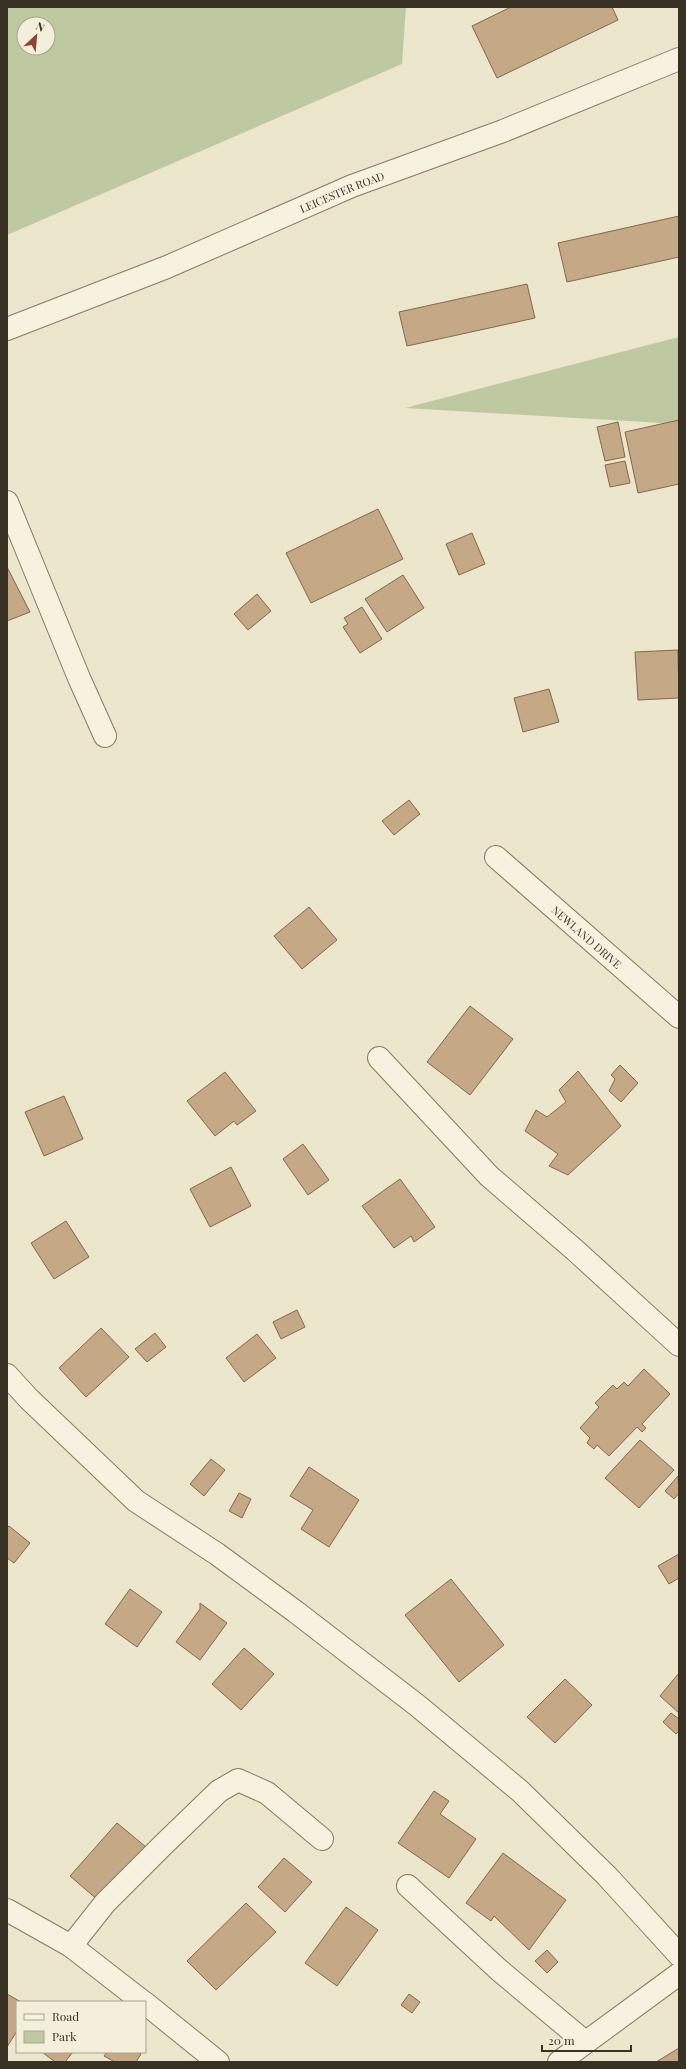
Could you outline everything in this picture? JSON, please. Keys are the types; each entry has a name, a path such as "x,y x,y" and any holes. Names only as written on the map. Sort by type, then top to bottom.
{"street":[{"name":"LEICESTER ROAD","path":"7,329 167,267 352,186 503,131 679,59"},
{"path":"7,502 79,678 105,736"},
{"name":"NEWLAND DRIVE","path":"496,857 679,1017"},
{"path":"379,1058 488,1176 576,1251 679,1345"},
{"path":"7,1375 29,1399 136,1501 217,1554 302,1617 418,1706 520,1791 607,1876 679,1955"},
{"path":"71,1946 105,1903 163,1845 219,1791 238,1780 267,1793 322,1840"},
{"path":"408,1886 499,1970 585,2042"},
{"path":"7,1910 71,1946 141,2001"},
{"path":"559,2062 679,1974"},
{"path":"146,2005 218,2062"}],"green space":[{"path":"7,7 406,7 402,64 7,235"},
{"path":"679,337 679,424 405,408"}],"building":[{"path":"511,7 612,7 618,20 497,78 472,26"},
{"path":"679,216 679,257 567,282 558,243"},
{"path":"527,284 535,318 407,346 399,312"},
{"path":"679,420 679,484 638,493 625,432"},
{"path":"618,422 625,457 605,461 597,427"},
{"path":"625,461 630,483 610,487 605,465"},
{"path":"378,509 403,559 311,603 286,553"},
{"path":"472,533 485,564 459,575 446,544"},
{"path":"7,567 30,612 7,621"},
{"path":"403,575 424,608 387,632 365,599"},
{"path":"257,594 271,611 248,630 234,614"},
{"path":"362,607 382,639 360,653 343,627 348,624 344,618"},
{"path":"678,650 679,698 638,700 635,652"},
{"path":"549,689 559,722 523,732 514,698"},
{"path":"409,800 420,814 394,835 382,821"},
{"path":"309,907 337,940 302,969 274,936"},
{"path":"470,1006 513,1039 470,1095 427,1062"},
{"path":"620,1065 638,1083 621,1102 609,1091 615,1079 611,1075"},
{"path":"578,1071 621,1126 568,1175 549,1166 558,1154 525,1131 536,1110 547,1117 566,1102 559,1090"},
{"path":"225,1072 256,1111 237,1125 234,1121 215,1136 187,1101"},
{"path":"64,1096 83,1139 44,1156 25,1112"},
{"path":"303,1144 329,1180 308,1195 283,1159"},
{"path":"231,1167 251,1206 210,1227 190,1189"},
{"path":"400,1179 435,1227 414,1242 411,1236 394,1248 362,1206"},
{"path":"66,1221 89,1257 54,1279 31,1243"},
{"path":"297,1310 305,1327 281,1339 273,1322"},
{"path":"101,1328 129,1357 86,1397 59,1368"},
{"path":"155,1333 166,1347 147,1362 135,1349"},
{"path":"257,1334 276,1358 244,1382 226,1358"},
{"path":"644,1369 670,1394 642,1424 646,1428 642,1432 637,1427 609,1456 597,1445 594,1449 587,1443 590,1438 580,1428 599,1407 595,1403 613,1385 617,1389 624,1382 628,1386"},
{"path":"640,1440 674,1470 639,1508 605,1478"},
{"path":"211,1459 225,1470 204,1496 190,1484"},
{"path":"309,1467 359,1500 329,1547 301,1529 313,1510 290,1496"},
{"path":"678,1476 679,1493 674,1499 665,1491"},
{"path":"239,1493 251,1499 242,1518 229,1511"},
{"path":"9,1526 30,1543 14,1563 7,1558 7,1528"},
{"path":"679,1554 679,1578 669,1584 658,1566"},
{"path":"451,1579 504,1645 459,1682 405,1615"},
{"path":"130,1589 162,1612 137,1647 105,1624"},
{"path":"200,1603 227,1623 200,1660 176,1642 200,1609"},
{"path":"244,1648 274,1674 241,1710 212,1684"},
{"path":"679,1673 679,1713 660,1696"},
{"path":"565,1679 592,1705 555,1743 527,1717"},
{"path":"671,1713 679,1719 679,1731 676,1734 663,1722"},
{"path":"434,1791 449,1801 440,1814 476,1839 449,1878 398,1843"},
{"path":"117,1823 146,1847 99,1901 70,1876"},
{"path":"503,1853 566,1900 529,1950 494,1916 491,1921 466,1903"},
{"path":"284,1858 312,1882 285,1912 258,1887"},
{"path":"246,1903 276,1932 216,1990 187,1961"},
{"path":"346,1907 378,1930 337,1986 305,1963"},
{"path":"547,1950 558,1962 547,1973 535,1961"},
{"path":"7,1994 19,2001 16,2001 16,2033 7,2047"},
{"path":"409,1994 420,2002 412,2013 401,2005"},
{"path":"679,2048 679,2062 656,2062"},
{"path":"43,2053 72,2053 65,2062 55,2062"},
{"path":"106,2053 141,2054 136,2062 115,2062 104,2056"}]}
